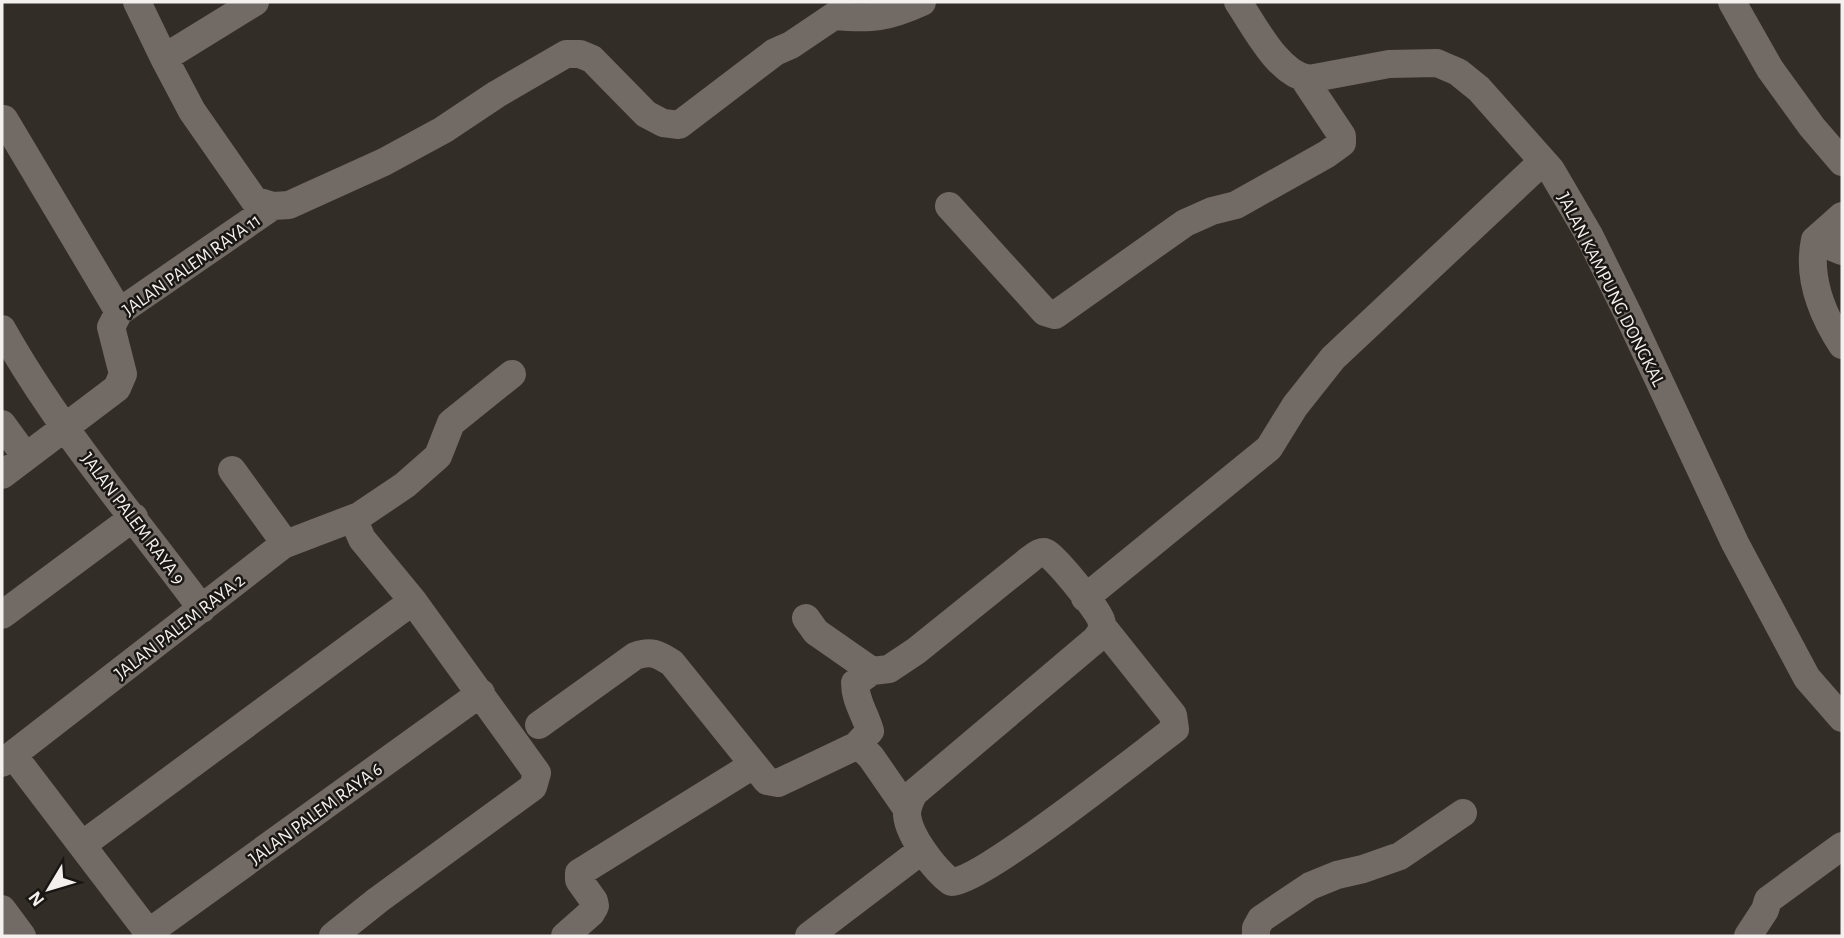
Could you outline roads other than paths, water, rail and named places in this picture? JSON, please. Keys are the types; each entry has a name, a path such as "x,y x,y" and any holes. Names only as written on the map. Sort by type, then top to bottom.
{"street":[{"path":"137,2 192,111 254,200 273,206"},
{"path":"164,58 255,2"},
{"path":"829,9 870,19 902,11 922,2"},
{"path":"949,206 1045,312 1055,315 1185,223 1212,211 1236,205 1327,154 1342,143 1342,136 1304,79 1280,63 1238,2"},
{"path":"1732,2 1770,69 1812,127 1842,162"},
{"name":"JALAN PALEM RAYA 11","path":"2,475 117,388 123,374 111,327 119,312 273,206 289,205 384,162 443,130 497,94 566,54 580,54 592,59 646,114 663,123 679,125 775,52 791,45 829,9"},
{"name":"JALAN KAMPUNG DONGKAL","path":"1304,79 1389,64 1437,63 1458,72 1479,89 1551,170 1589,235 1735,543 1807,678 1842,718"},
{"path":"4,119 119,312"},
{"path":"1086,598 1269,448 1295,405 1332,358 1543,162"},
{"path":"1842,216 1815,240 1812,254 1812,275 1829,325 1842,345"},
{"path":"1815,240 1842,251"},
{"name":"JALAN PALEM RAYA 9","path":"2,329 23,367 65,428 202,609"},
{"name":"JALAN PALEM RAYA 2","path":"7,759 283,545 359,516 405,485 438,456 451,423 512,374"},
{"path":"2,424 26,457"},
{"path":"232,470 282,539 283,545"},
{"path":"333,936 533,787 537,773 413,601 362,539 356,525 359,516"},
{"path":"2,615 134,517"},
{"path":"538,725 635,656 644,652 656,653 672,663 767,781 778,783 856,746 870,730 855,696 855,683 872,671 889,669 916,651 1038,553 1047,552 1101,619 1101,632 1095,640 914,793 907,809 907,818 922,850 951,882 957,882 1006,854 1175,729 1173,715 1102,626"},
{"path":"82,845 413,601"},
{"path":"806,618 816,632 872,671"},
{"name":"JALAN PALEM RAYA 6","path":"150,935 481,693"},
{"path":"856,746 871,757 907,809"},
{"path":"7,759 82,845 150,935"},
{"path":"565,936 591,914 595,906 579,880 579,873 753,765"},
{"path":"1256,936 1256,928 1261,919 1310,886 1400,856 1462,813"},
{"path":"1748,936 1765,910 1768,900 1842,846"},
{"path":"809,936 922,850"},
{"path":"2,909 22,936"}]}
